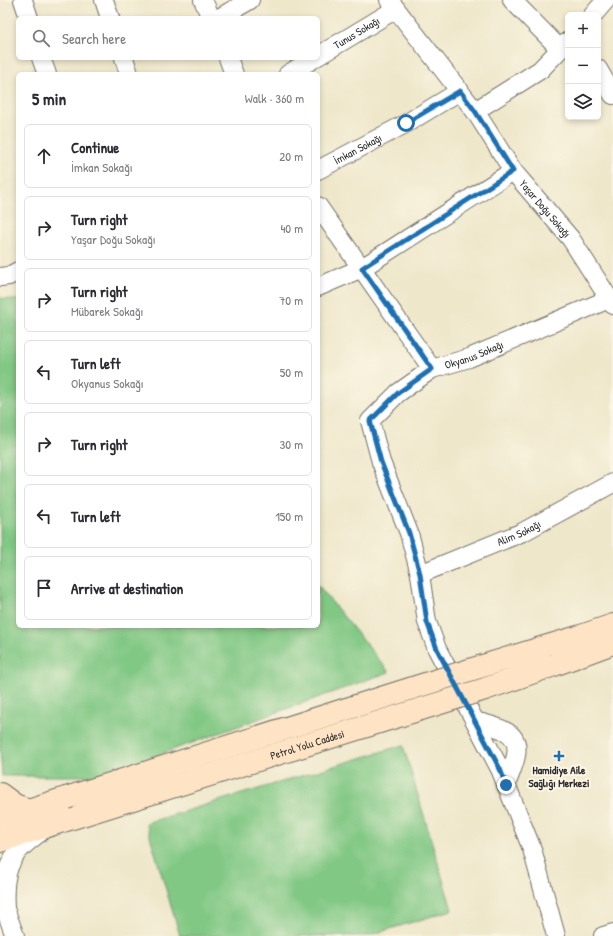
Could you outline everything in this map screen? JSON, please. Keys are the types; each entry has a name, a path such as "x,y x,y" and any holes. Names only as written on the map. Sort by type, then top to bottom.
{"main road":[{"name":"Petrol Yolu Caddesi","path":"0,841 485,689 548,657 581,636 613,625"},
{"name":"Petrol Yolu Caddesi","path":"0,819 460,673 548,657 613,643"},
{"path":"0,794 15,805 29,810"}],"street":[{"path":"23,0 28,16"},
{"path":"104,0 109,16"},
{"path":"203,0 209,16"},
{"path":"222,16 250,0"},
{"path":"475,111 540,70 564,45 512,0"},
{"path":"596,12 606,0"},
{"name":"Tunus Sokağı","path":"320,55 392,5"},
{"name":"Yaşar Doğu Sokağı","path":"392,5 475,111 513,171 571,239 611,302"},
{"path":"43,60 46,72"},
{"path":"125,60 128,72"},
{"path":"229,60 233,72"},
{"path":"291,72 312,60"},
{"path":"601,74 613,95"},
{"name":"İmkan Sokağı","path":"320,169 406,123 460,91"},
{"path":"320,286 362,268 513,171"},
{"name":"Okyanus Sokağı","path":"320,209 432,369 469,358 611,302"},
{"path":"0,277 9,276 16,272"},
{"path":"432,369 398,393 370,421 381,462 409,533 420,574 427,622 437,649 500,769 532,849 556,936"},
{"name":"Alim Sokağı","path":"420,574 523,532 613,482"},
{"path":"475,721 506,731 513,737 517,747 516,758 506,785"},
{"path":"15,936 2,906 6,876 15,855 49,826"},
{"path":"603,936 613,932"}],"green space":[{"path":"0,298 16,300 16,628 320,628 320,587 389,672 100,776 2,776 0,750"},
{"path":"403,745 452,910 367,936 180,936 146,823"}],"place":[{"name":"Hamidiye Aile Sağlığı Merkezi","path":"559,756"}],"route":[{"path":"406,123 460,91 475,111 513,171 362,268 432,369 398,393 370,421 381,462 409,533 420,574 427,622 437,649 500,769 506,785"}]}
